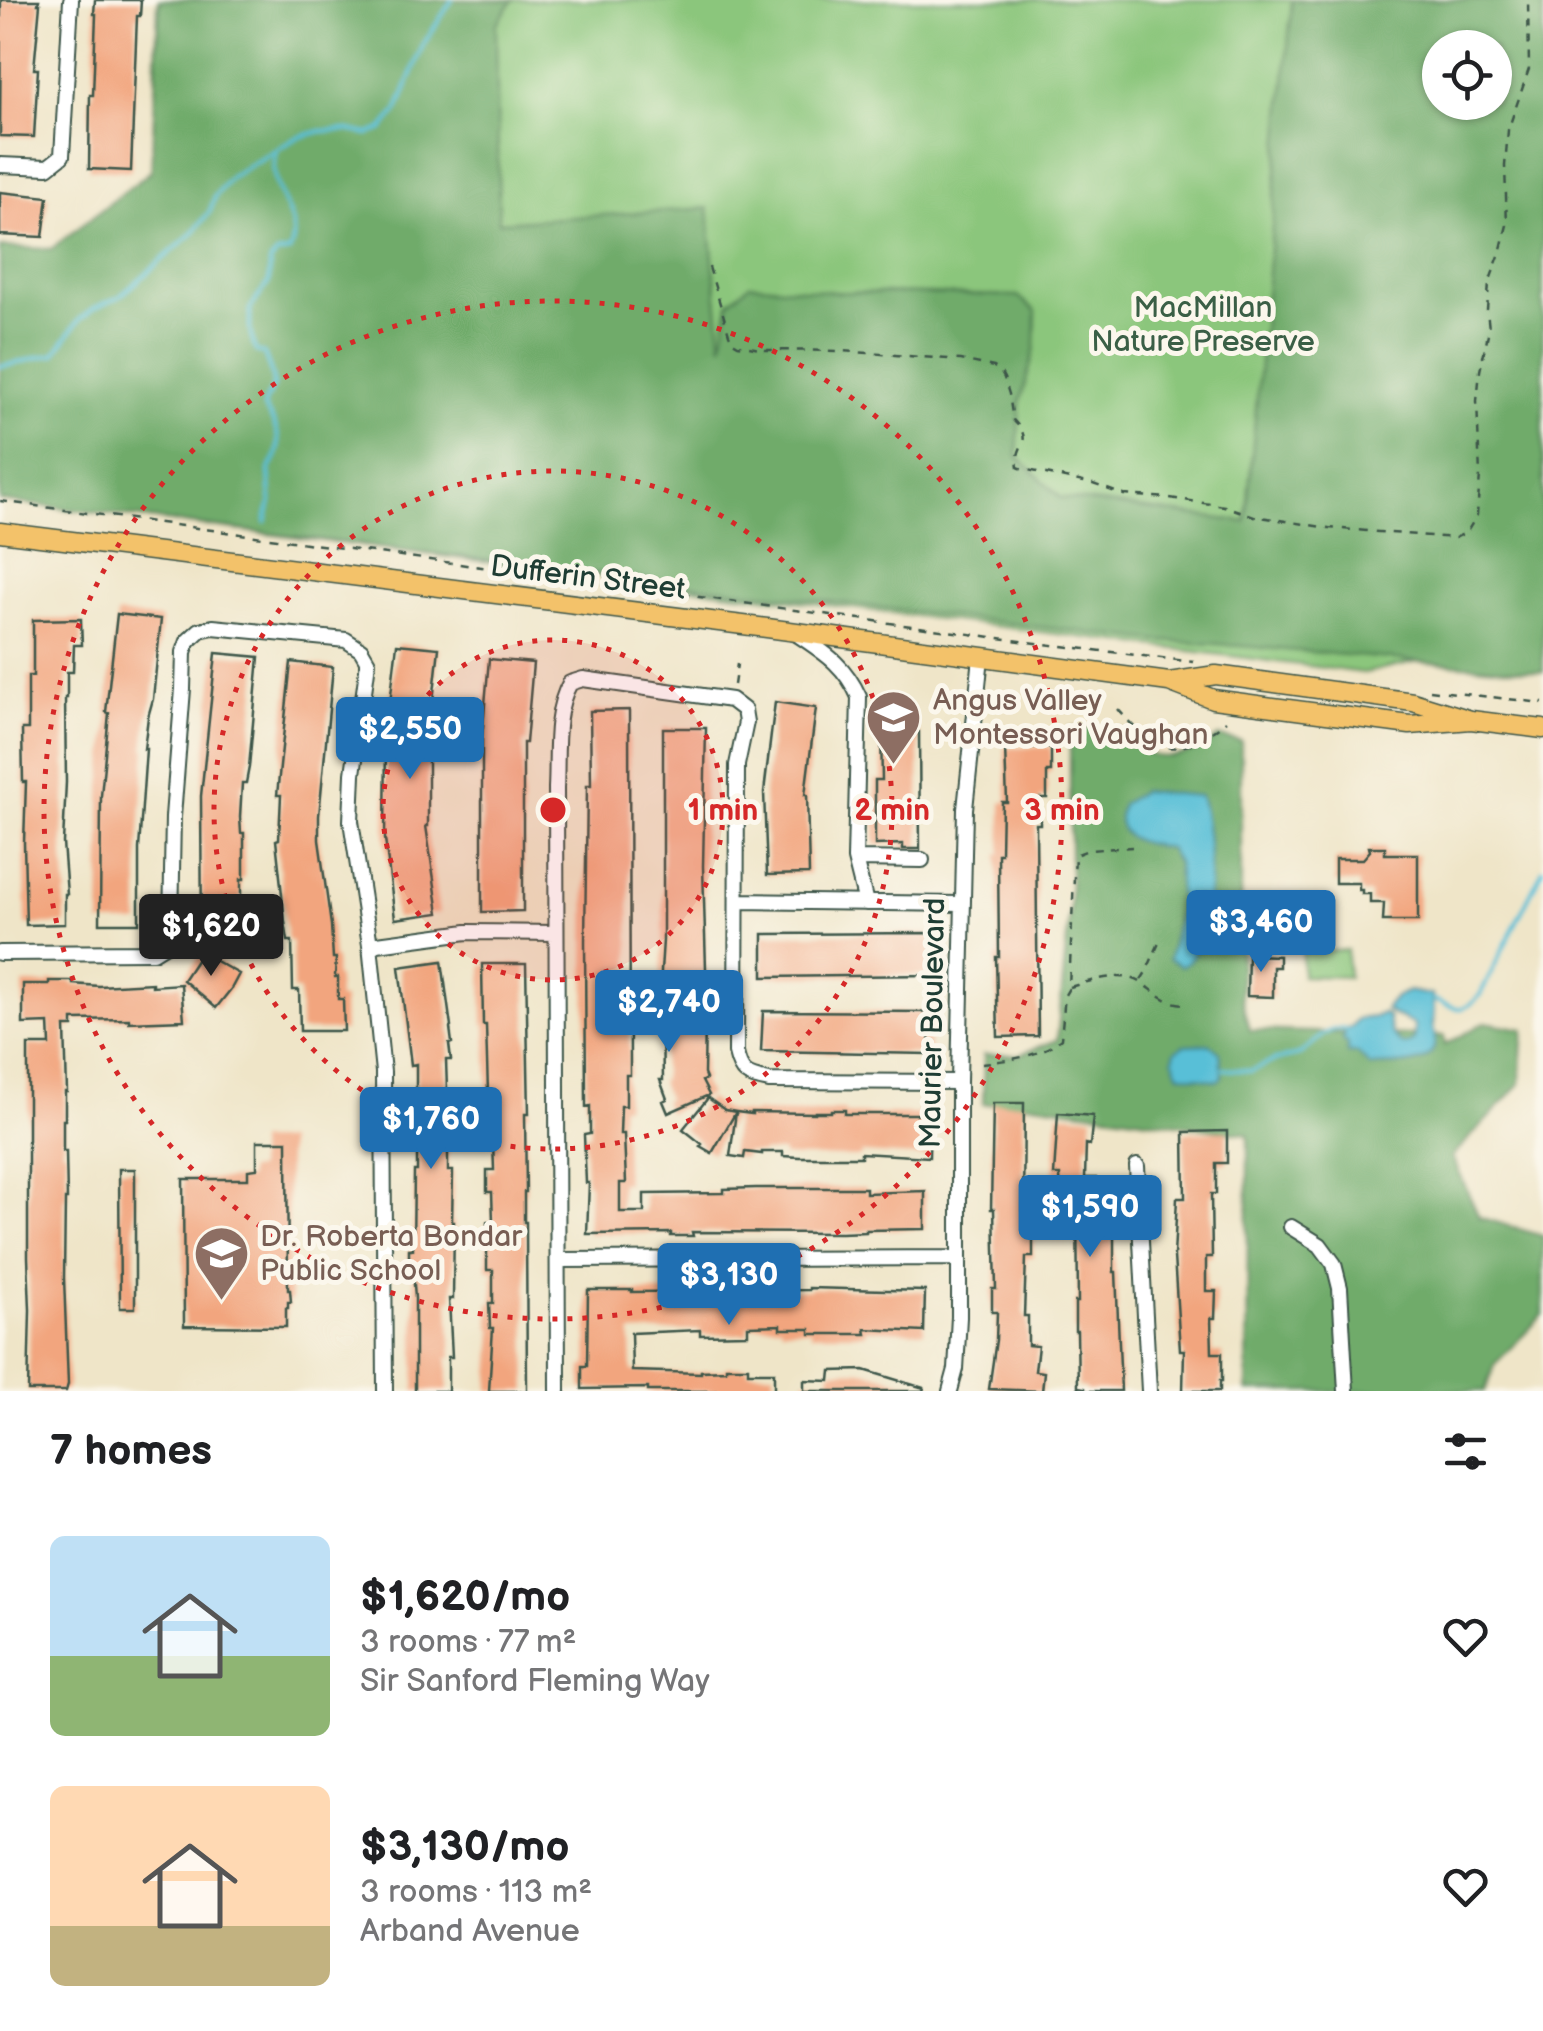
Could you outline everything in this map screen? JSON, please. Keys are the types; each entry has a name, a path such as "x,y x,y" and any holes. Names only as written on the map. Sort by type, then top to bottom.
{"main road":[{"name":"Dufferin Street","path":"0,533 1169,682 1216,675 1413,702 1471,720 1543,729"}],"street":[{"path":"0,165 48,167 62,156 70,0"},
{"path":"0,953 152,952 166,944 171,927 173,817 188,640 200,630 213,627 346,640 362,650 368,662 351,821 370,945 383,1072 385,1391"},
{"path":"793,632 835,661 850,677 859,697 855,859 866,903"},
{"name":"Maurier Boulevard","path":"950,1391 956,1369 959,1317 965,808 981,657"},
{"path":"558,1391 556,788 562,696 570,683 583,680 731,700 744,710 746,722 737,765 739,1067 750,1077 770,1081 959,1082"},
{"path":"855,859 922,860"},
{"path":"738,901 961,904"},
{"path":"370,945 467,932 556,933"},
{"path":"1137,1166 1149,1391"},
{"path":"1291,1226 1320,1245 1334,1264 1340,1288 1346,1391"},
{"path":"560,1260 958,1258"}],"path":[{"path":"709,267 729,334 738,345 765,350 962,360 994,367 1004,378 1013,420 1022,427 1024,436 1016,461 1023,470 1093,484 1124,495 1224,506 1298,524 1455,538 1467,532 1478,515 1480,371 1489,329 1489,283 1506,226 1508,130 1529,69 1528,0"},
{"path":"0,501 1206,663"},
{"path":"733,692 737,664"},
{"path":"1424,689 1543,703"},
{"path":"1118,709 1135,730 1163,746 1183,747 1198,742 1226,721"},
{"path":"982,1063 1016,1059 1057,1044 1063,1033 1069,988 1075,855 1088,850 1132,847"},
{"path":"1140,981 1159,943"},
{"path":"1069,988 1130,978 1171,1003 1184,1004"}],"green space":[{"name":"MacMillan Nature Preserve","path":"158,0 1543,0 1455,653 1364,673 140,518"},
{"name":"MacMillan Nature Preserve","path":"160,0 513,0 496,25 499,222 708,208 722,346 729,302 750,284 836,292 1018,296 1036,311 1035,348 1020,403 1017,456 1061,498 1246,522 1292,0 1543,0 1543,672 1156,641 0,501 0,247 51,249 151,171"},
{"path":"1070,728 1121,729 1139,749 1170,757 1200,748 1219,737 1241,741 1241,997 1249,1030 1444,1036 1445,1045 1485,1022 1524,1029 1520,1084 1452,1157 1479,1217 1543,1236 1543,1315 1495,1364 1485,1391 1247,1391 1248,1134 1035,1104 983,1104 984,1055 1018,1055 1057,1040 1070,908"},
{"path":"1347,950 1348,977 1302,976 1302,952"}],"water":[{"path":"1142,791 1200,796 1204,813 1209,860 1207,913 1194,954 1182,966 1169,959 1180,907 1177,863 1168,848 1132,838 1119,821 1122,804"},
{"path":"1408,991 1432,995 1432,1052 1418,1062 1370,1066 1358,1053 1348,1053 1348,1044 1343,1040 1345,1029 1357,1019 1383,1013 1399,1042 1403,1045 1414,1040 1414,1025 1385,1009 1395,997"},
{"path":"1209,1044 1220,1052 1222,1077 1217,1081 1178,1073 1173,1059 1175,1051 1184,1045"}],"building":[{"path":"1,0 39,0 40,4 34,69 38,69 34,137 0,136"},
{"path":"95,0 141,0 137,16 131,171 89,169"},
{"path":"0,192 48,197 43,237 0,235"},
{"path":"117,614 161,619 144,749 139,923 100,923 101,796"},
{"path":"81,619 82,645 74,645 73,672 67,672 65,698 65,924 26,925 22,729 28,729 33,620"},
{"path":"397,644 439,648 428,747 426,826 439,913 395,919 385,839 386,736"},
{"path":"216,653 259,657 249,767 246,783 242,783 240,817 244,833 241,913 245,913 245,944 202,944 201,796"},
{"path":"489,659 533,663 523,743 523,911 482,912 482,739"},
{"path":"291,662 333,667 319,840 338,999 343,999 344,1031 300,1031 299,990 293,990 292,941 288,941 276,840"},
{"path":"775,702 816,708 805,795 809,874 767,875 764,792"},
{"path":"629,710 630,1075 626,1075 626,1106 621,1106 626,1183 620,1183 620,1212 644,1212 644,1194 724,1193 724,1189 756,1188 866,1188 866,1193 925,1191 925,1229 692,1232 693,1236 587,1234 589,1183 584,1135 590,1134 590,1106 586,1107 585,941 590,711"},
{"path":"663,728 706,728 703,866 706,1079 702,1081 709,1095 668,1113 660,1080"},
{"path":"881,732 919,732 920,849 903,849 903,844 875,845 875,780 882,780"},
{"path":"1051,747 1047,798 1040,798 1040,824 1036,824 1038,1036 998,1037 998,854 1002,802 1007,802 1005,748"},
{"path":"1369,847 1385,847 1385,854 1418,854 1418,921 1383,921 1384,903 1370,903 1370,894 1362,894 1359,883 1335,883 1335,859 1363,859"},
{"path":"932,933 932,975 763,977 763,934"},
{"path":"201,953 239,974 216,1008 183,980"},
{"path":"1248,955 1279,956 1279,967 1273,967 1273,997 1247,996"},
{"path":"442,961 452,1043 451,1060 446,1060 448,1119 454,1119 454,1140 448,1140 454,1222 453,1299 449,1299 452,1357 448,1357 448,1391 415,1391 415,1299 409,1249 413,1249 417,1171 417,1141 412,1141 416,1064 411,1065 399,967"},
{"path":"482,964 526,964 527,1391 489,1391 493,1270 487,1270 487,1222 493,1222 487,1170 494,1170 490,1115 486,1115"},
{"path":"49,981 99,986 181,984 184,1020 73,1020 73,1027 65,1027 64,1278 68,1384 66,1391 28,1391 28,1045 50,1045 49,1023 23,1024 23,984"},
{"path":"763,1011 930,1012 929,1054 761,1051"},
{"path":"708,1098 725,1110 736,1112 712,1153 683,1129"},
{"path":"993,1103 1024,1103 1023,1212 1028,1212 1033,1257 1026,1257 1024,1316 1028,1316 1028,1345 1038,1346 1035,1371 1044,1372 1042,1391 989,1389 997,1312 992,1312 992,1289 996,1289 991,1209"},
{"path":"845,1110 845,1114 930,1114 929,1157 861,1153 861,1157 799,1157 783,1156 783,1152 745,1152 744,1158 730,1156 736,1112"},
{"path":"1058,1113 1093,1116 1090,1145 1086,1144 1085,1178 1096,1178 1096,1210 1114,1210 1121,1391 1085,1391 1078,1387 1077,1206 1061,1206 1060,1175 1054,1175"},
{"path":"1227,1131 1227,1163 1216,1163 1216,1194 1211,1194 1212,1257 1206,1257 1206,1291 1216,1291 1215,1318 1211,1318 1212,1353 1222,1353 1222,1381 1220,1391 1183,1391 1184,1350 1180,1350 1174,1256 1177,1198 1185,1198 1184,1132"},
{"path":"257,1141 287,1141 291,1302 286,1308 286,1327 184,1326 183,1179 248,1179 248,1170 257,1169"},
{"path":"119,1169 135,1169 135,1308 120,1308"},
{"path":"588,1290 925,1291 924,1332 865,1329 866,1334 810,1334 810,1329 781,1329 781,1325 748,1326 748,1334 700,1335 700,1330 631,1333 632,1371 701,1373 748,1367 748,1372 774,1372 774,1391 582,1389 582,1366 587,1366"},
{"path":"864,1370 924,1388 804,1391 804,1380 830,1381 831,1371"}],"waterway":[{"path":"0,366 54,355 79,320 119,297 192,234 232,176 296,138 321,131 369,134 383,129 398,110 423,45 452,0"},
{"path":"266,522 271,501 269,470 277,454 278,439 264,408 273,382 264,354 253,345 250,309 269,282 270,262 277,254 289,252 293,239 293,227 275,179 276,150"},
{"path":"1435,1000 1463,1008 1480,995 1543,869"},
{"path":"1223,1069 1251,1071 1299,1055 1324,1034 1345,1029"}],"place":[{"name":"Angus Valley Montessori Vaughan","path":"894,767"},
{"name":"Dr. Roberta Bondar Public School","path":"221,1303"}]}
